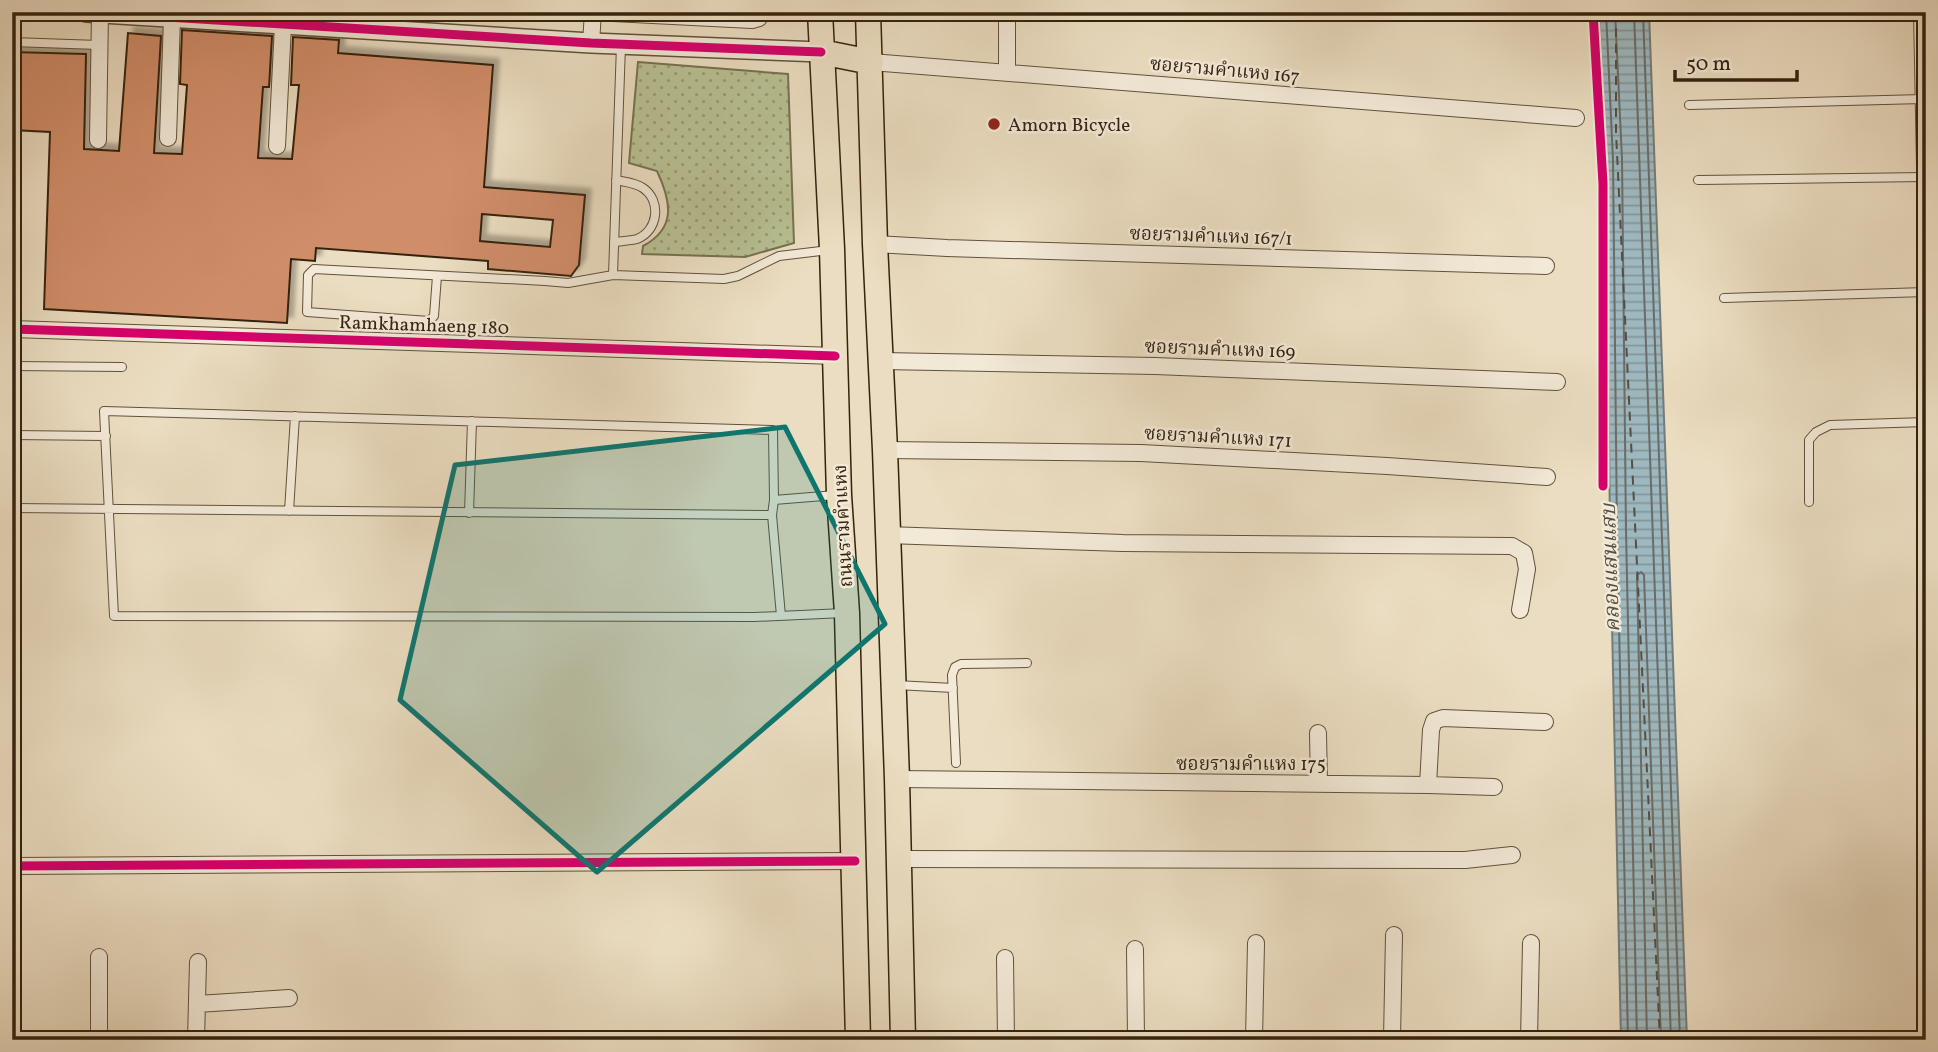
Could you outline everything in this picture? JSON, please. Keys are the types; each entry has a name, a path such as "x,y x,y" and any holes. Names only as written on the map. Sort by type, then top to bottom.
{"main road":[{"name":"ถนนรามคำแหง","path":"820,12 832,249 839,495 847,613 858,1040"},
{"path":"869,12 875,244 882,361 900,859 903,1040"},
{"path":"821,52 871,62"}],"street":[{"path":"86,12 621,45 821,52"},
{"path":"591,43 593,12 752,20 760,18 762,12"},
{"path":"1007,12 1007,73"},
{"path":"1922,12 1926,217"},
{"path":"98,140 100,13"},
{"path":"168,138 172,18"},
{"path":"277,146 283,25"},
{"name":"ซอยรามคำแหง 167","path":"871,62 1576,118"},
{"name":"ซอยรามคำแหง 167/1","path":"875,244 1546,266"},
{"name":"Ramkhamhaeng 180","path":"12,329 835,356"},
{"name":"ซอยรามคำแหง 169","path":"882,361 1155,366 1557,382"},
{"name":"ซอยรามคำแหง 171","path":"885,450 1141,453 1548,477"},
{"path":"887,535 1123,543 1512,546 1524,553 1527,569 1520,610"},
{"path":"1428,785 1431,730 1434,721 1443,718 1545,722"},
{"path":"1318,733 1319,784"},
{"name":"ซอยรามคำแหง 175","path":"897,779 1494,787"},
{"path":"900,859 1465,860 1512,855"},
{"path":"12,866 855,860"},
{"path":"1392,1040 1394,935"},
{"path":"1254,1040 1256,943"},
{"path":"1529,1040 1531,943"},
{"path":"1135,949 1136,1040"},
{"path":"99,957 99,1040"},
{"path":"1005,958 1006,1040"},
{"path":"196,1040 198,962"},
{"path":"197,1004 289,998"}],"lane":[{"path":"12,42 99,45"},
{"path":"613,275 621,45"},
{"path":"1689,104 1923,99"},
{"path":"1698,180 1925,177"},
{"path":"614,242 636,239 643,235 654,223 655,213 655,203 644,189 616,180"},
{"path":"437,276 434,316 429,321 307,312 308,275 314,269 568,283 613,275 724,279 738,276 779,256 832,249"},
{"path":"1724,298 1926,292"},
{"path":"12,366 122,367"},
{"path":"781,616 772,515 773,430 104,411 114,616 781,616 847,613"},
{"path":"289,511 295,416"},
{"path":"469,513 472,421"},
{"path":"1808,502 1809,440 1816,432 1830,425 1926,422"},
{"path":"12,435 106,436"},
{"path":"774,500 839,495"},
{"path":"12,508 772,515"},
{"path":"956,763 952,675 954,667 961,664 1027,663"},
{"path":"893,685 953,688"}],"highlighted area":[{"path":"785,427 885,624 597,872 400,700 455,465"}],"green space":[{"path":"638,62 788,74 794,243 745,257 642,254 643,246 662,231 668,203 657,171 629,163"}],"water":[{"path":"1599,12 1649,12 1687,1040 1621,1040 1610,531 1606,160"}],"building":[{"path":"182,30 272,36 269,87 263,87 258,158 292,159 299,85 291,85 293,37 339,40 338,53 493,65 484,187 585,195 579,265 571,276 488,269 488,261 316,248 315,261 291,259 287,323 44,309 50,132 12,130 12,52 86,54 84,149 119,151 128,33 161,36 154,153 182,154 187,85 180,84","holes":["482,214 553,220 550,247 480,241"]}],"ferry route":[{"path":"1616,12 1616,132 1660,1040"}],"cycle path":[{"path":"86,12 591,43 821,52"},
{"path":"1593,12 1603,184 1603,486"},
{"path":"12,329 835,356"},
{"path":"12,866 855,861"}],"place":[{"name":"Amorn Bicycle","path":"994,124"}],"water label":[{"name":"คลองแสนแสบ","path":"1610,568"}]}
